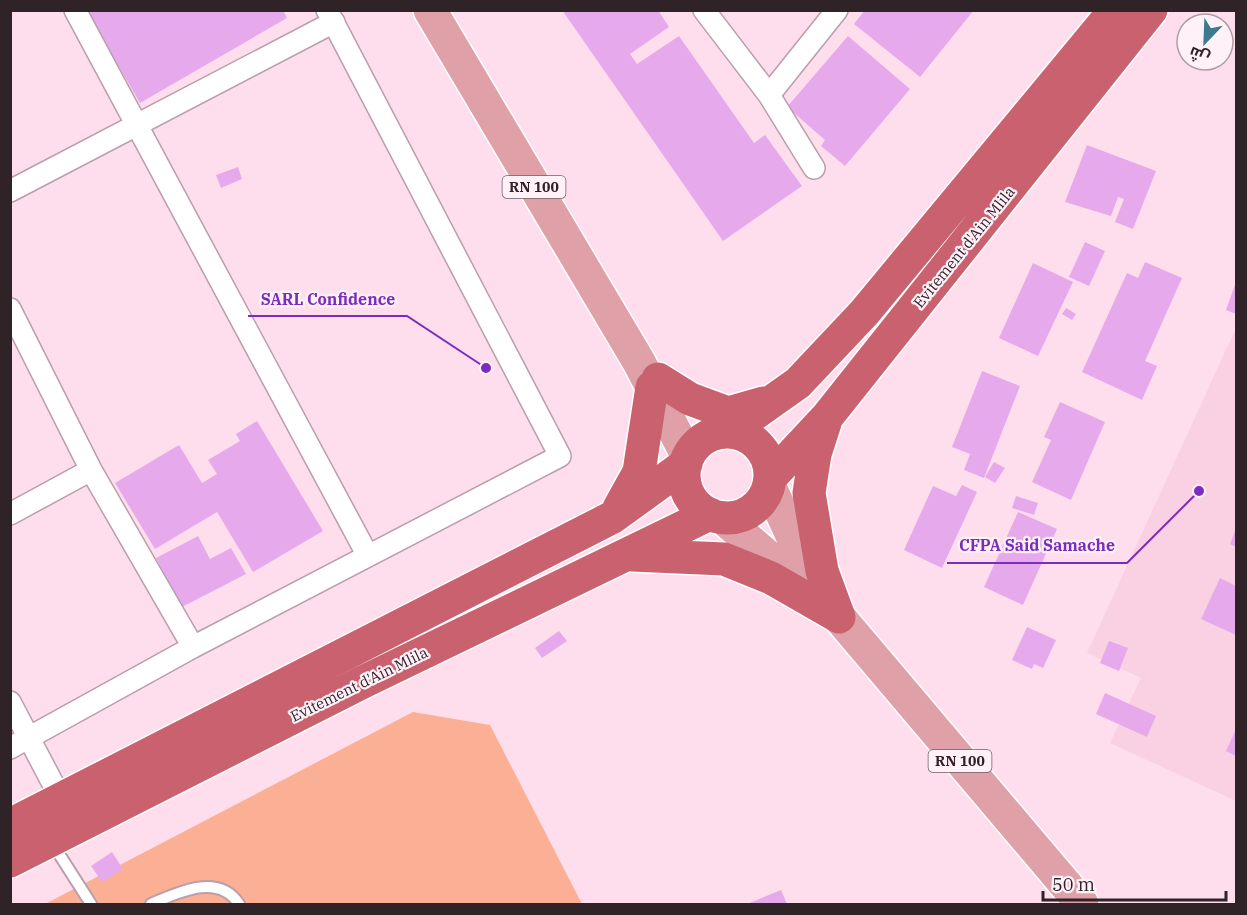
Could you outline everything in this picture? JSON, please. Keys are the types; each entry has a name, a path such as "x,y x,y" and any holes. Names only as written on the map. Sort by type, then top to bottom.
{"highway":[{"path":"724,432 798,383 864,313 1115,10"},
{"name":"Evitement d'Ain Mlila","path":"770,481 827,417 1150,10"},
{"path":"613,518 639,472 650,376 690,399 728,413 766,402 798,383"},
{"path":"827,417 815,454 809,493 822,572 838,617"},
{"path":"724,432 740,434 759,446 770,466 770,481 760,503 750,512 737,517 717,516 690,496 685,484 687,461 698,443 712,434 724,432"},
{"name":"Evitement d'Ain Mlila","path":"10,825 613,518 687,461"},
{"name":"Evitement d'Ain Mlila","path":"10,861 363,681 624,555 717,516"},
{"path":"624,555 724,559 771,578 838,617"}],"main road":[{"name":"RN 100","path":"430,10 650,376 687,461"},
{"name":"RN 100","path":"650,376 724,432"},
{"name":"RN 100","path":"770,481 806,566 838,617 1082,904"},
{"name":"RN 100","path":"717,516 838,617"}],"street":[{"path":"75,10 138,123 368,556"},
{"path":"704,10 769,95 814,168"},
{"path":"769,95 837,10"},
{"path":"10,191 330,16 560,456 193,647 10,748"},
{"path":"10,309 91,470 193,647"},
{"path":"10,514 91,470"},
{"path":"10,702 61,799"}],"lane":[{"path":"51,840 91,904"},
{"path":"151,904 187,889 204,886 221,890 239,904"}],"shaded area":[{"path":"1236,328 1236,801 1110,743 1141,678 1087,653"},
{"path":"413,712 490,725 582,904 45,904"}],"building":[{"path":"86,10 283,10 287,18 140,103"},
{"path":"562,10 658,10 669,27 630,54 637,64 679,36 754,143 765,135 802,186 723,241"},
{"path":"865,10 974,10 920,77 854,24"},
{"path":"848,36 910,89 845,166 821,146 825,140 787,107"},
{"path":"1087,145 1156,171 1133,229 1115,222 1124,199 1118,197 1111,216 1065,202"},
{"path":"238,167 242,179 221,188 216,175"},
{"path":"1085,242 1105,251 1089,286 1069,277"},
{"path":"1145,262 1182,278 1145,361 1157,366 1142,400 1082,372 1127,273 1138,278"},
{"path":"1033,263 1073,282 1038,356 999,338"},
{"path":"1236,282 1236,314 1226,310"},
{"path":"1066,308 1076,314 1072,320 1062,314"},
{"path":"982,371 1020,386 984,478 964,470 970,454 952,447"},
{"path":"1060,402 1105,422 1071,500 1032,482 1051,440 1044,437"},
{"path":"257,421 323,531 253,572 217,512 155,549 115,483 179,445 202,483 217,474 208,460 240,441 236,434"},
{"path":"994,462 1005,468 995,483 985,477"},
{"path":"962,485 977,492 942,568 904,550 933,486 956,496"},
{"path":"1016,496 1038,503 1034,515 1012,508"},
{"path":"1018,512 1057,529 1023,605 984,587"},
{"path":"1236,528 1236,547 1230,544"},
{"path":"198,536 210,559 231,548 246,574 182,607 156,558"},
{"path":"1220,578 1236,586 1236,635 1201,619"},
{"path":"1027,627 1056,640 1043,668 1034,664 1032,669 1012,660"},
{"path":"559,631 567,641 542,658 535,648"},
{"path":"1109,641 1128,648 1119,671 1100,663"},
{"path":"1105,693 1156,716 1147,737 1096,714"},
{"path":"1236,729 1236,756 1226,751"},
{"path":"112,852 123,869 102,882 91,866"},
{"path":"781,890 787,904 747,904"}],"place":[{"name":"SARL Confidence","path":"486,368"},
{"name":"CFPA Said Samache","path":"1199,491"}]}
